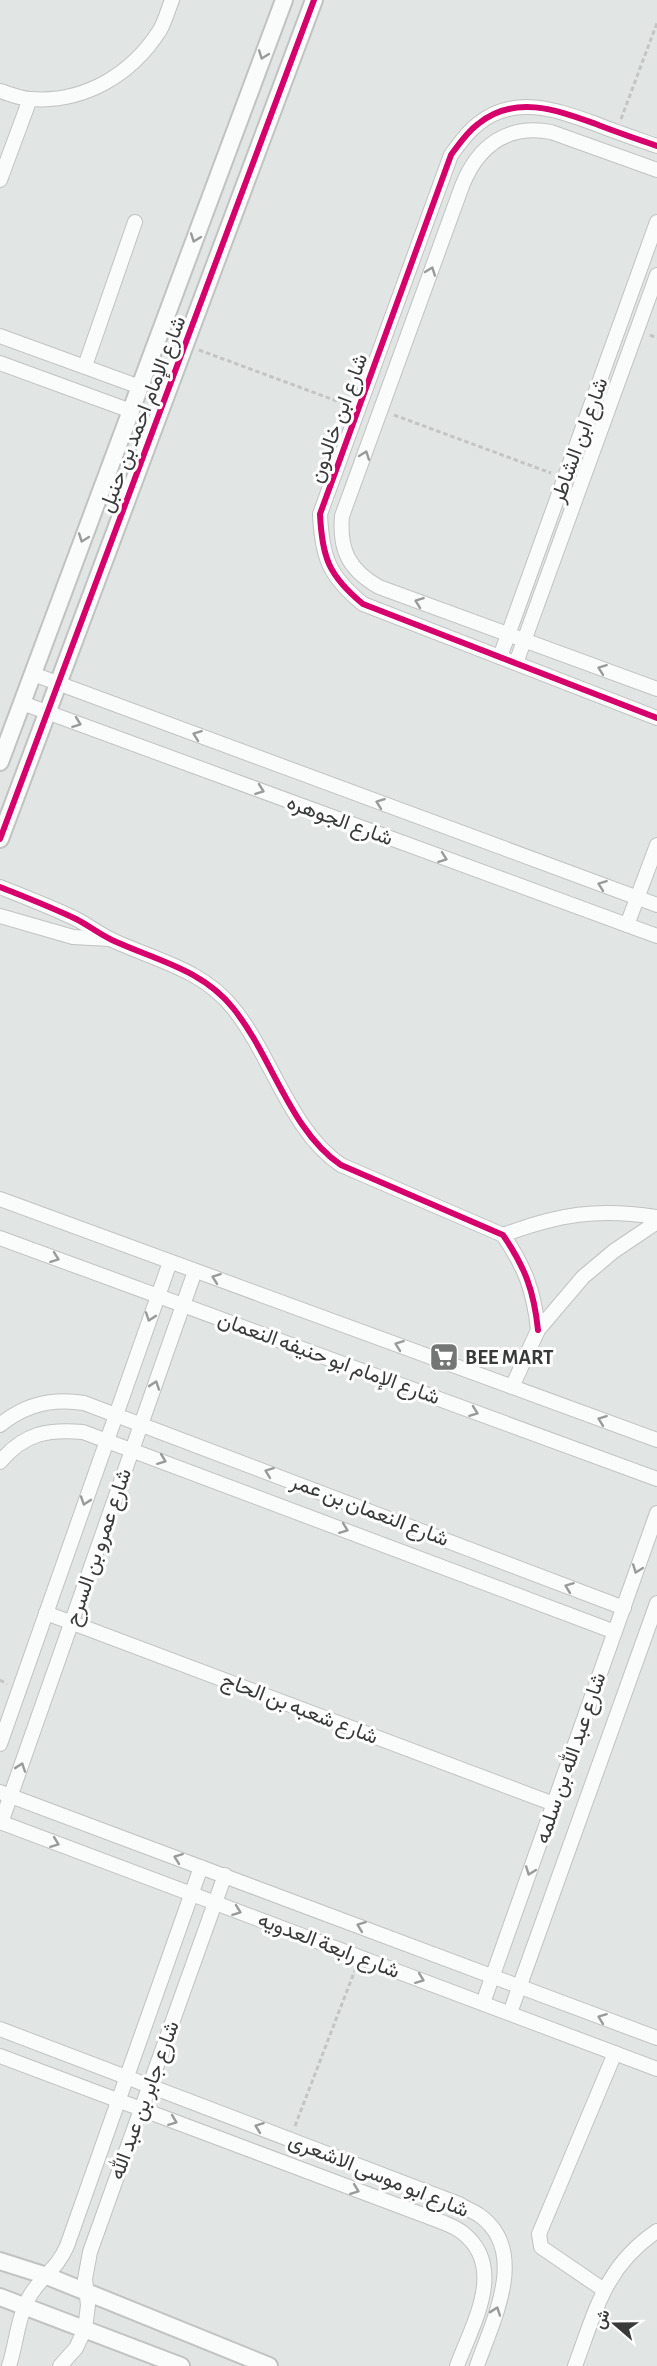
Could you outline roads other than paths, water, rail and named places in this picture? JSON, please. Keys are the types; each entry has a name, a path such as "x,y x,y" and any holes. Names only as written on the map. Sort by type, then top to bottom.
{"street":[{"path":"0,91 30,99 61,99 92,90 120,75 143,54 161,28 172,0"},
{"name":"شارع الإمام احمد بن حنبل","path":"0,762 284,0"},
{"name":"شارع الإمام احمد بن حنبل","path":"0,839 314,0"},
{"path":"0,180 30,99"},
{"name":"شارع ابن خالدون","path":"657,146 555,110 535,106 515,107 496,113 478,124 464,138 451,155 320,514 322,542 329,565 342,586 363,604 657,718"},
{"name":"شارع ابن خالدون","path":"657,170 551,132 535,129 503,136 489,145 472,164 462,186 342,516 342,542 352,566 364,579 379,587 657,689"},
{"path":"85,366 135,222"},
{"name":"شارع ابن الشاطر","path":"500,657 657,222"},
{"name":"شارع ابن الشاطر","path":"516,663 657,274"},
{"path":"172,299 199,310"},
{"path":"0,336 140,387"},
{"path":"0,363 131,411"},
{"path":"360,406 381,410"},
{"path":"566,475 584,477"},
{"name":"شارع الجوهره","path":"33,674 657,905"},
{"name":"شارع الجوهره","path":"22,703 627,925 656,932"},
{"path":"627,925 657,845"},
{"path":"0,887 78,921 110,939 184,969 210,986 232,1007 250,1033 307,1133 327,1156 341,1166 503,1235 518,1256 529,1280 536,1305 538,1330"},
{"path":"0,916 73,937 110,939"},
{"name":"شارع الإمام ابو حنيفه النعمان","path":"0,1200 657,1440"},
{"path":"503,1235 542,1221 582,1213 623,1212 657,1217"},
{"path":"512,1387 538,1330 583,1277 614,1251 657,1222"},
{"name":"شارع الإمام ابو حنيفه النعمان","path":"0,1238 657,1479"},
{"name":"شارع عمرو بن السرح","path":"0,1744 170,1262"},
{"name":"شارع عمرو بن السرح","path":"1,1822 5,1794 72,1623 195,1271"},
{"name":"شارع النعمان بن عمر","path":"0,1425 20,1411 41,1403 63,1400 84,1402 624,1608"},
{"name":"شارع النعمان بن عمر","path":"0,1462 11,1449 33,1436 58,1430 83,1432 615,1632"},
{"name":"شارع عبد الله بن سلمه","path":"483,2003 657,1514"},
{"name":"شارع عبد الله بن سلمه","path":"510,2013 657,1603"},
{"name":"شارع شعبه بن الحاج","path":"46,1613 554,1804"},
{"name":"شارع رابعة العدويه","path":"5,1794 657,2038"},
{"name":"شارع رابعة العدويه","path":"1,1822 657,2069"},
{"name":"شارع جابر بن عبد الله","path":"9,2366 19,2321 25,2306 38,2285 56,2268 68,2246 201,1867"},
{"name":"شارع جابر بن عبد الله","path":"85,2329 88,2311 86,2265 225,1875"},
{"name":"شارع ابو موسى الاشعرى","path":"0,2029 459,2204 481,2216 497,2236 505,2260 506,2280 477,2366"},
{"path":"604,2290 541,2247 539,2234 615,2053"},
{"name":"شارع ابو موسى الاشعرى","path":"0,2056 442,2222 463,2232 478,2249 484,2263 486,2278 484,2294 457,2366"},
{"path":"575,2366 604,2290 618,2265 637,2244 657,2231"},
{"path":"0,2261 86,2292 269,2366"},
{"path":"0,2297 181,2366"},
{"path":"60,2366 75,2348 85,2329"}],"place":[{"name":"BEE MART","path":"444,1357"}]}
